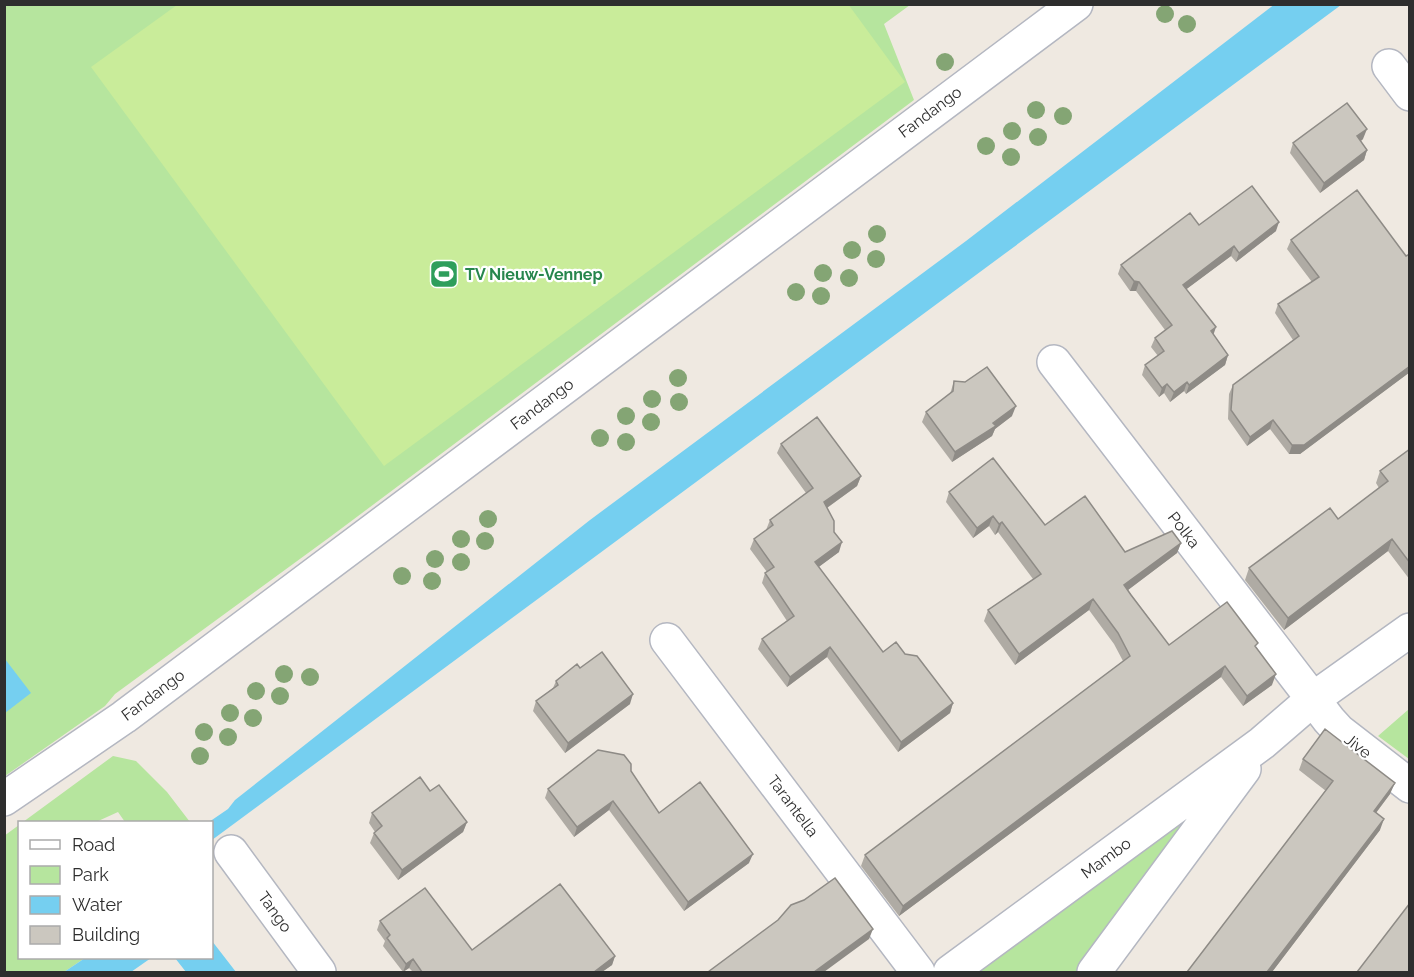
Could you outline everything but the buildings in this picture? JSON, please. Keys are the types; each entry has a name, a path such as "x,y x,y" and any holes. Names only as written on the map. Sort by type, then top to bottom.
{"street":[{"name":"Fandango","path":"4,800 124,717 1076,4"},
{"path":"1389,66 1410,94"},
{"name":"Polka","path":"1054,362 1313,699"},
{"name":"Mambo","path":"950,972 1262,743 1313,699 1410,630"},
{"name":"Tarantella","path":"667,640 918,972"},
{"name":"Jive","path":"1313,699 1339,732 1410,786"},
{"name":"Mambo","path":"1094,972 1262,743"},
{"name":"Tango","path":"231,852 319,972"}],"green space":[{"name":"TV Nieuw-Vennep","path":"848,4 905,82 384,466 91,67 177,5"},
{"path":"5,5 910,5 884,24 914,100 330,537 115,694 105,706 5,776"},
{"path":"1409,709 1409,759 1378,736"},
{"path":"113,756 136,761 167,792 189,821 124,821 118,812 98,821 24,821"},
{"path":"1200,805 1081,972 978,972"},
{"path":"18,826 18,959 84,959 64,972 5,972 4,836"}],"water":[{"path":"1275,4 1341,5 213,839 213,821 210,821 228,809 235,800 590,520 966,241"},
{"path":"5,659 31,693 4,713"},
{"path":"213,942 236,972 186,972 176,959 213,959"},
{"path":"84,959 150,959 131,972 64,972"}],"place":[{"name":"TV Nieuw-Vennep","path":"444,274"}]}
